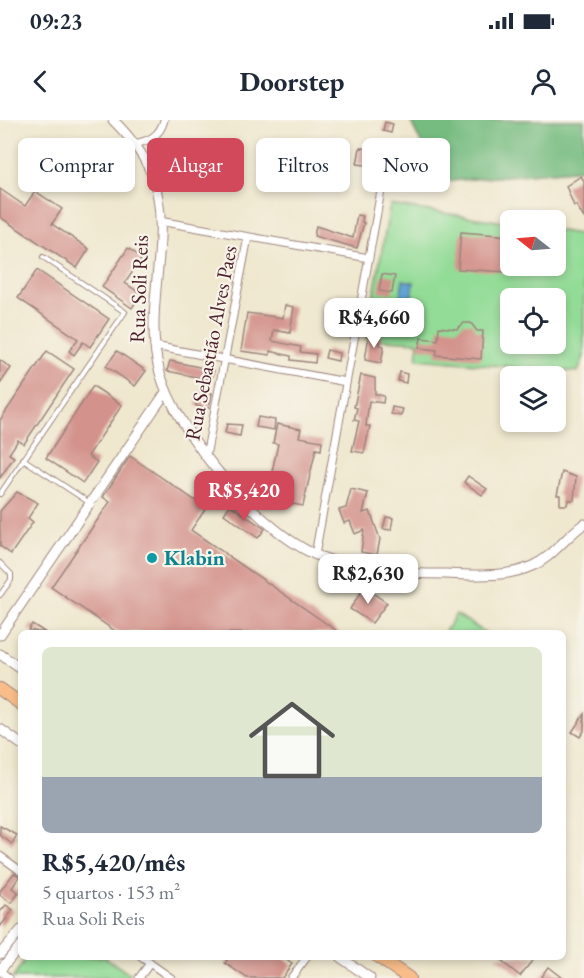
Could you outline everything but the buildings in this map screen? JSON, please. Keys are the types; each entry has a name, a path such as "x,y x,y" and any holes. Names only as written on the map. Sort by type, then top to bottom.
{"highway":[{"path":"0,689 18,702"},
{"path":"382,960 409,978"}],"street":[{"name":"Rua Soli Reis","path":"113,120 129,138"},
{"path":"135,144 145,142 158,133 164,120"},
{"name":"Rua Soli Reis","path":"135,146 146,162 155,184 159,221 152,317 154,346 166,392 206,456 226,482 289,539 315,555 378,570 426,574 501,574 519,571 546,559 584,524"},
{"path":"315,555 381,192"},
{"path":"159,221 369,258"},
{"name":"Rua Sebastião Alves Paes","path":"206,456 248,237"},
{"path":"154,346 346,381"},
{"path":"0,635 166,392"},
{"path":"0,654 18,667"},
{"path":"0,729 18,742"},
{"path":"0,856 18,869"},
{"path":"0,954 18,933"},
{"path":"9,978 0,971 18,949"},
{"path":"146,960 171,978"},
{"path":"291,978 305,960"},
{"path":"344,960 370,978"},
{"path":"139,978 150,963"}],"lane":[{"path":"0,494 125,312 43,257"},
{"path":"22,459 90,503"},
{"path":"0,563 11,574 11,580 0,595"}],"green space":[{"path":"410,120 584,120 584,169 450,181 450,138 419,138"},
{"path":"390,205 500,222 500,276 566,276 566,232 584,235 584,356 578,372 566,371 566,366 504,366 417,359 419,342 366,339"},
{"path":"456,614 481,630 446,630"},
{"path":"25,960 109,960 129,974 127,978 13,978"}],"water":[{"path":"403,280 414,282 410,304 399,303"}],"place":[{"name":"Klabin","path":"152,558"}]}
